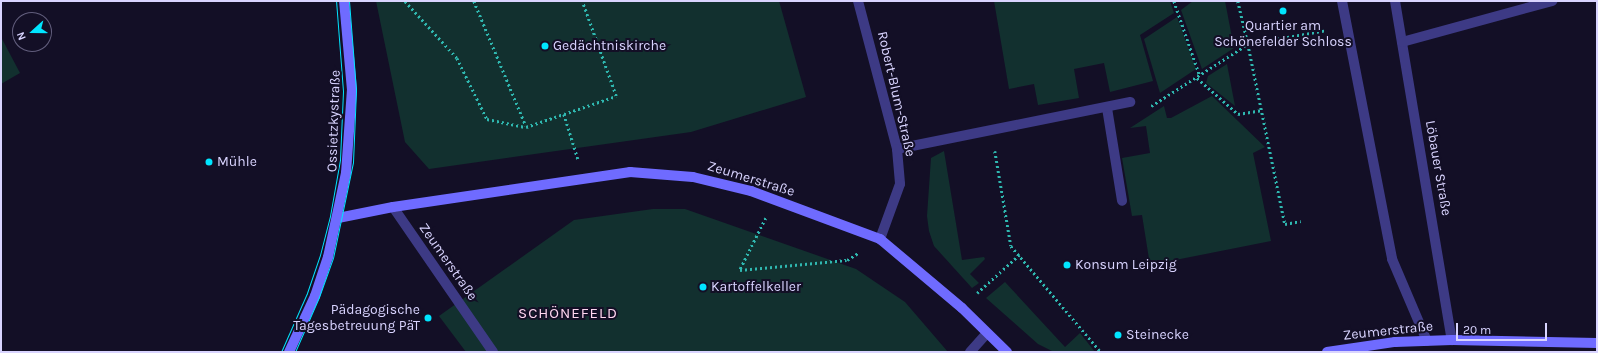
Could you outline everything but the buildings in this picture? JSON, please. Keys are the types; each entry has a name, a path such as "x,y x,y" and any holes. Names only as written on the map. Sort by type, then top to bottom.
{"main road":[{"name":"Ossietzkystraße","path":"289,352 315,296 338,218 346,173 352,90 344,1"},
{"name":"Zeumerstraße","path":"338,218 393,207 630,172 693,177 751,191 880,239 944,292 1007,352"},
{"name":"Zeumerstraße","path":"1327,352 1394,342 1452,340 1597,343"}],"street":[{"name":"Robert-Blum-Straße","path":"858,1 897,149 900,184 880,239"},
{"path":"1342,1 1392,259 1427,341"},
{"name":"Löbauer Straße","path":"1395,1 1452,340"},
{"path":"1402,42 1552,1"},
{"path":"897,149 989,129 1107,108 1130,102"},
{"path":"1107,108 1122,201"},
{"name":"Zeumerstraße","path":"393,207 493,352"},
{"path":"970,352 987,333"}],"path":[{"path":"405,1 457,58 487,118 526,127 616,96 582,1"},
{"path":"474,1 526,127"},
{"path":"1174,1 1200,76"},
{"path":"1238,1 1263,110 1285,224 1301,221"},
{"path":"1149,106 1197,78 1248,44 1347,26"},
{"path":"1197,78 1238,114 1263,110"},
{"path":"564,114 575,150"},
{"path":"994,142 1011,246 1101,352"},
{"path":"774,200 740,270 847,260 880,239"},
{"path":"974,296 1019,255"}],"green space":[{"path":"376,1 779,1 806,97 691,132 429,169 405,142"},
{"path":"994,1 1170,1 1174,13 1140,35 1153,81 1110,92 1104,63 1074,69 1079,98 1038,105 1034,84 1009,89"},
{"path":"1193,1 1225,1 1234,48 1202,69 1181,10"},
{"path":"1177,17 1196,69 1160,93 1144,39"},
{"path":"1,37 20,73 1,84"},
{"path":"1227,64 1235,106 1206,83 1208,76"},
{"path":"1212,96 1265,147 1253,153 1271,241 1150,265 1142,215 1132,216 1122,158 1150,153 1146,126 1130,128 1164,106 1167,118 1171,118"},
{"path":"944,151 962,260 984,257 985,259 970,274 979,283 972,288 934,246 929,231 927,216 931,158"},
{"path":"653,209 685,209 856,269 905,302 948,352 466,352 439,316 574,220"},
{"path":"1005,282 1065,347 1080,333 1095,352 1054,352 1038,344 986,298"}],"tram line":[{"path":"281,352 307,293 320,255 330,216 340,160 343,91 336,1"},
{"path":"295,352 319,297 333,258 353,162 356,90 349,1"}],"place":[{"name":"Quartier am Schönefelder Schloss","path":"1283,11"},
{"name":"Gedächtniskirche","path":"545,46"},
{"name":"Mühle","path":"209,162"},
{"name":"Konsum Leipzig","path":"1067,265"},
{"name":"Kartoffelkeller","path":"703,287"},
{"name":"Pädagogische Tagesbetreuung PäT","path":"428,318"},
{"name":"Steinecke","path":"1118,335"}],"district":[{"name":"SCHÖNEFELD","path":"568,314"}]}
